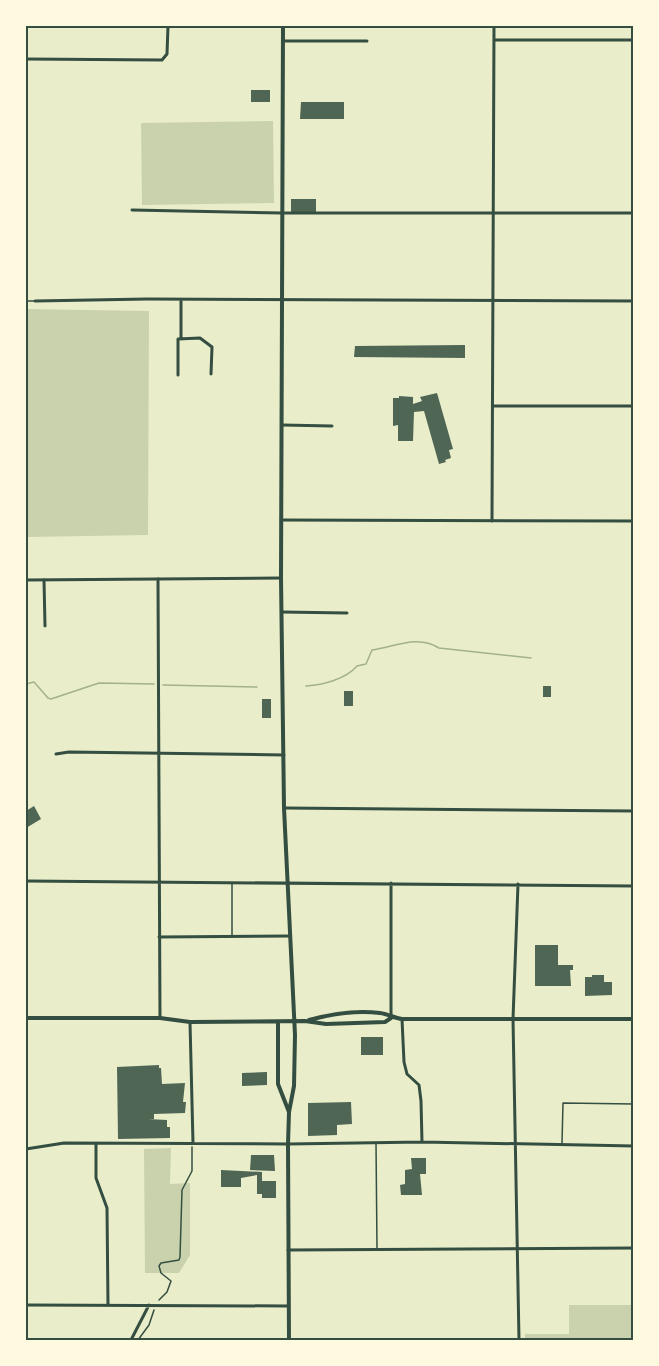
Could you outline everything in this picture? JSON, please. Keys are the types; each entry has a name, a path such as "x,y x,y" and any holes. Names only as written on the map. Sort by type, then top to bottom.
{"main road":[{"path":"283,26 281,578 286,882 295,1035 294,1093 289,1112 288,1144 289,1341"},
{"path":"26,1018 160,1018 189,1022 293,1022 352,1012 384,1013 391,1018 402,1019 633,1019"},
{"path":"305,1021 326,1024 386,1022 391,1018"},
{"path":"278,1022 278,1078 281,1094 289,1112"},
{"path":"281,1094 287,1096 294,1093"}],"street":[{"path":"26,59 162,60 167,54 168,26"},
{"path":"492,521 494,26"},
{"path":"494,40 633,40"},
{"path":"283,41 367,41"},
{"path":"132,210 282,213 633,213"},
{"path":"178,375 181,300"},
{"path":"35,301 633,301"},
{"path":"181,338 200,338 212,347 211,374"},
{"path":"493,406 633,406"},
{"path":"282,425 333,426"},
{"path":"281,520 633,521"},
{"path":"26,580 281,578"},
{"path":"158,579 160,1018"},
{"path":"44,580 45,626"},
{"path":"282,612 347,613"},
{"path":"56,754 284,755"},
{"path":"284,808 633,811"},
{"path":"26,881 633,886"},
{"path":"391,883 391,1018"},
{"path":"518,885 513,1019 519,1341"},
{"path":"159,937 290,936"},
{"path":"402,1019 404,1062 407,1074 418,1085 421,1101 422,1142"},
{"path":"189,1022 193,1144"},
{"path":"26,1149 64,1143 422,1142 633,1146"},
{"path":"96,1143 96,1178 107,1208 108,1305"},
{"path":"288,1250 633,1248"},
{"path":"26,1305 288,1306"},
{"path":"130,1341 149,1305"}],"lane":[{"path":"26,301 35,301"},
{"path":"232,883 232,936"},
{"path":"562,1145 563,1103 633,1104"},
{"path":"376,1143 377,1250"}],"path":[{"path":"138,1341 155,1305 167,1292 171,1281 161,1273 159,1266 161,1263 175,1261 180,1257 182,1190 192,1171 193,1144"}],"green space":[{"path":"273,121 274,203 142,205 141,123"},
{"path":"26,309 149,311 148,535 26,537"},
{"path":"171,1148 170,1184 190,1183 190,1255 179,1273 145,1273 144,1149"},
{"path":"569,1305 633,1305 633,1340 525,1340 525,1334 569,1334"}],"building":[{"path":"251,90 270,90 270,102 251,102"},
{"path":"301,102 344,102 344,119 300,119"},
{"path":"291,199 316,199 316,212 291,212"},
{"path":"465,345 465,358 354,357 355,346"},
{"path":"437,393 453,449 449,450 451,458 439,464 424,411 414,412 413,441 398,441 398,425 393,426 393,398 413,397 413,404 422,401 420,397"},
{"path":"543,686 551,686 551,697 543,697"},
{"path":"344,691 353,691 353,706 344,706"},
{"path":"262,699 271,699 271,718 262,718"},
{"path":"34,806 41,819 26,828 26,811"},
{"path":"535,945 558,945 558,965 573,965 573,970 570,970 571,986 535,986"},
{"path":"592,975 604,975 604,982 612,982 612,995 585,996 585,977 592,977"},
{"path":"361,1037 383,1037 383,1055 361,1055"},
{"path":"159,1065 162,1084 185,1083 183,1102 186,1102 185,1113 154,1114 154,1119 148,1119 167,1120 167,1127 170,1127 170,1138 118,1139 117,1067"},
{"path":"267,1072 267,1085 242,1086 242,1073"},
{"path":"351,1102 352,1124 337,1125 337,1135 308,1136 308,1103"},
{"path":"251,1155 274,1155 275,1171 250,1170"},
{"path":"411,1158 426,1158 426,1174 420,1174 422,1195 401,1195 400,1185 405,1184 405,1170 412,1169"},
{"path":"221,1170 262,1172 262,1181 276,1181 276,1198 262,1198 262,1194 257,1194 257,1175 241,1178 241,1187 221,1187"}],"waterway":[{"path":"306,686 334,680 357,666 366,664 372,650 414,642 431,644 439,648 531,658"},
{"path":"26,684 34,682 51,699 99,683 154,684"},
{"path":"163,685 257,687"}]}
